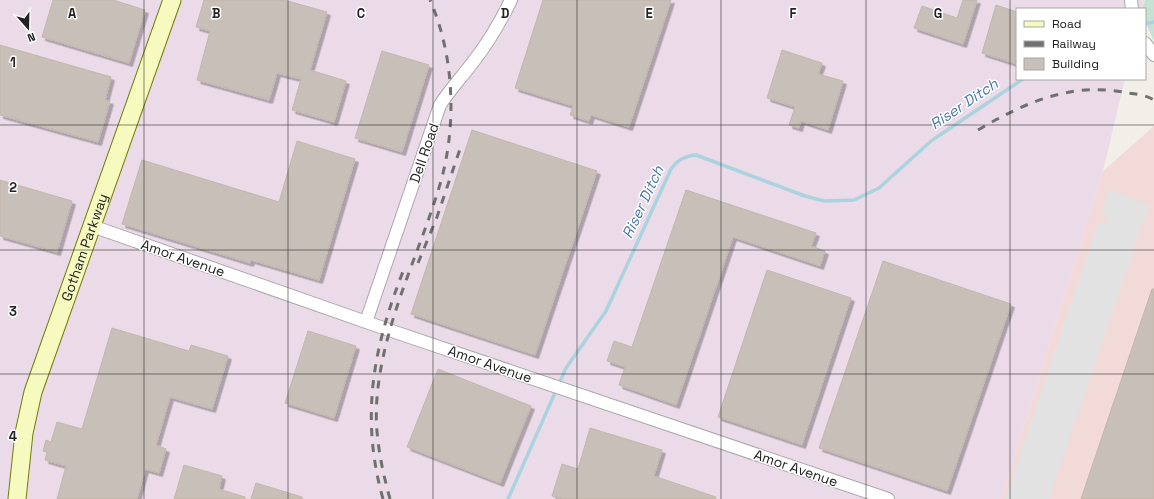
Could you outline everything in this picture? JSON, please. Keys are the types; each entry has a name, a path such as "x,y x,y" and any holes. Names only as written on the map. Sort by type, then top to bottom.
{"street":[{"name":"Gotham Parkway","path":"17,499 24,433 33,392 172,0"},
{"name":"Dell Road","path":"366,322 440,105 450,89 471,64 502,19 511,0"},
{"path":"1146,44 1154,55"},
{"name":"Amor Avenue","path":"92,226 366,322 888,499"}],"shaded area":[{"path":"0,0 1144,0 1142,8 1016,8 1016,80 1125,80 1103,171 1001,499 0,499"},
{"path":"1154,126 1154,499 1001,499 1103,171"},
{"path":"1109,190 1149,205 1049,499 1005,499 1098,223 1107,225 1103,208"}],"green space":[{"path":"1145,0 1154,0 1154,41 1146,23 1146,8 1142,8"}],"building":[{"path":"53,0 113,0 145,10 129,63 42,37"},
{"path":"204,0 284,0 327,12 310,70 346,81 334,122 292,110 301,79 277,73 269,100 197,80 210,31 196,27"},
{"path":"543,0 671,0 629,127 591,115 589,121 570,115 573,106 515,88"},
{"path":"963,0 977,0 963,44 914,28 922,6 957,18"},
{"path":"996,5 1016,12 1016,64 982,53"},
{"path":"0,45 111,77 105,100 110,101 98,142 0,115"},
{"path":"782,50 822,63 818,74 843,81 828,130 801,121 799,128 789,125 795,107 767,98"},
{"path":"382,51 429,65 402,152 355,138"},
{"path":"472,130 597,171 535,355 411,314"},
{"path":"297,141 355,159 319,280 251,260 250,263 122,224 142,160 279,202"},
{"path":"0,180 72,201 57,252 0,236"},
{"path":"686,190 816,233 811,246 825,251 820,266 733,237 676,405 619,385 625,367 607,361 614,341 632,347"},
{"path":"883,261 1011,304 947,491 819,448"},
{"path":"767,270 851,298 802,445 718,417"},
{"path":"1152,289 1154,289 1154,499 1081,499"},
{"path":"112,328 189,351 191,345 228,356 212,409 170,397 156,445 166,449 159,473 145,469 137,499 57,499 66,466 45,460 47,452 43,451 46,440 51,442 57,422 82,429"},
{"path":"308,331 356,346 334,418 285,403"},
{"path":"438,369 531,406 500,483 407,447"},
{"path":"590,428 662,450 654,476 716,497 715,499 562,499 552,496 562,464 578,469"},
{"path":"184,465 222,476 219,489 245,497 245,499 174,499"},
{"path":"256,483 302,497 302,499 251,499"}],"waterway":[{"name":"Riser Ditch","path":"1146,24 1154,22"},
{"name":"Riser Ditch","path":"508,499 566,368 606,311 671,169 676,163 685,157 696,155 805,196 824,201 854,200 879,188 931,141 1022,80"}],"railway":[{"path":"390,499 381,462 376,423 377,398 381,370 394,315 441,181 446,159 451,113 448,66 444,43 430,0"},
{"path":"978,130 1031,103 1068,92 1107,90 1141,95 1154,100"},
{"path":"418,263 437,217 460,149"},
{"path":"383,499 376,469 372,439 371,411 373,382 384,326 404,269"}]}
